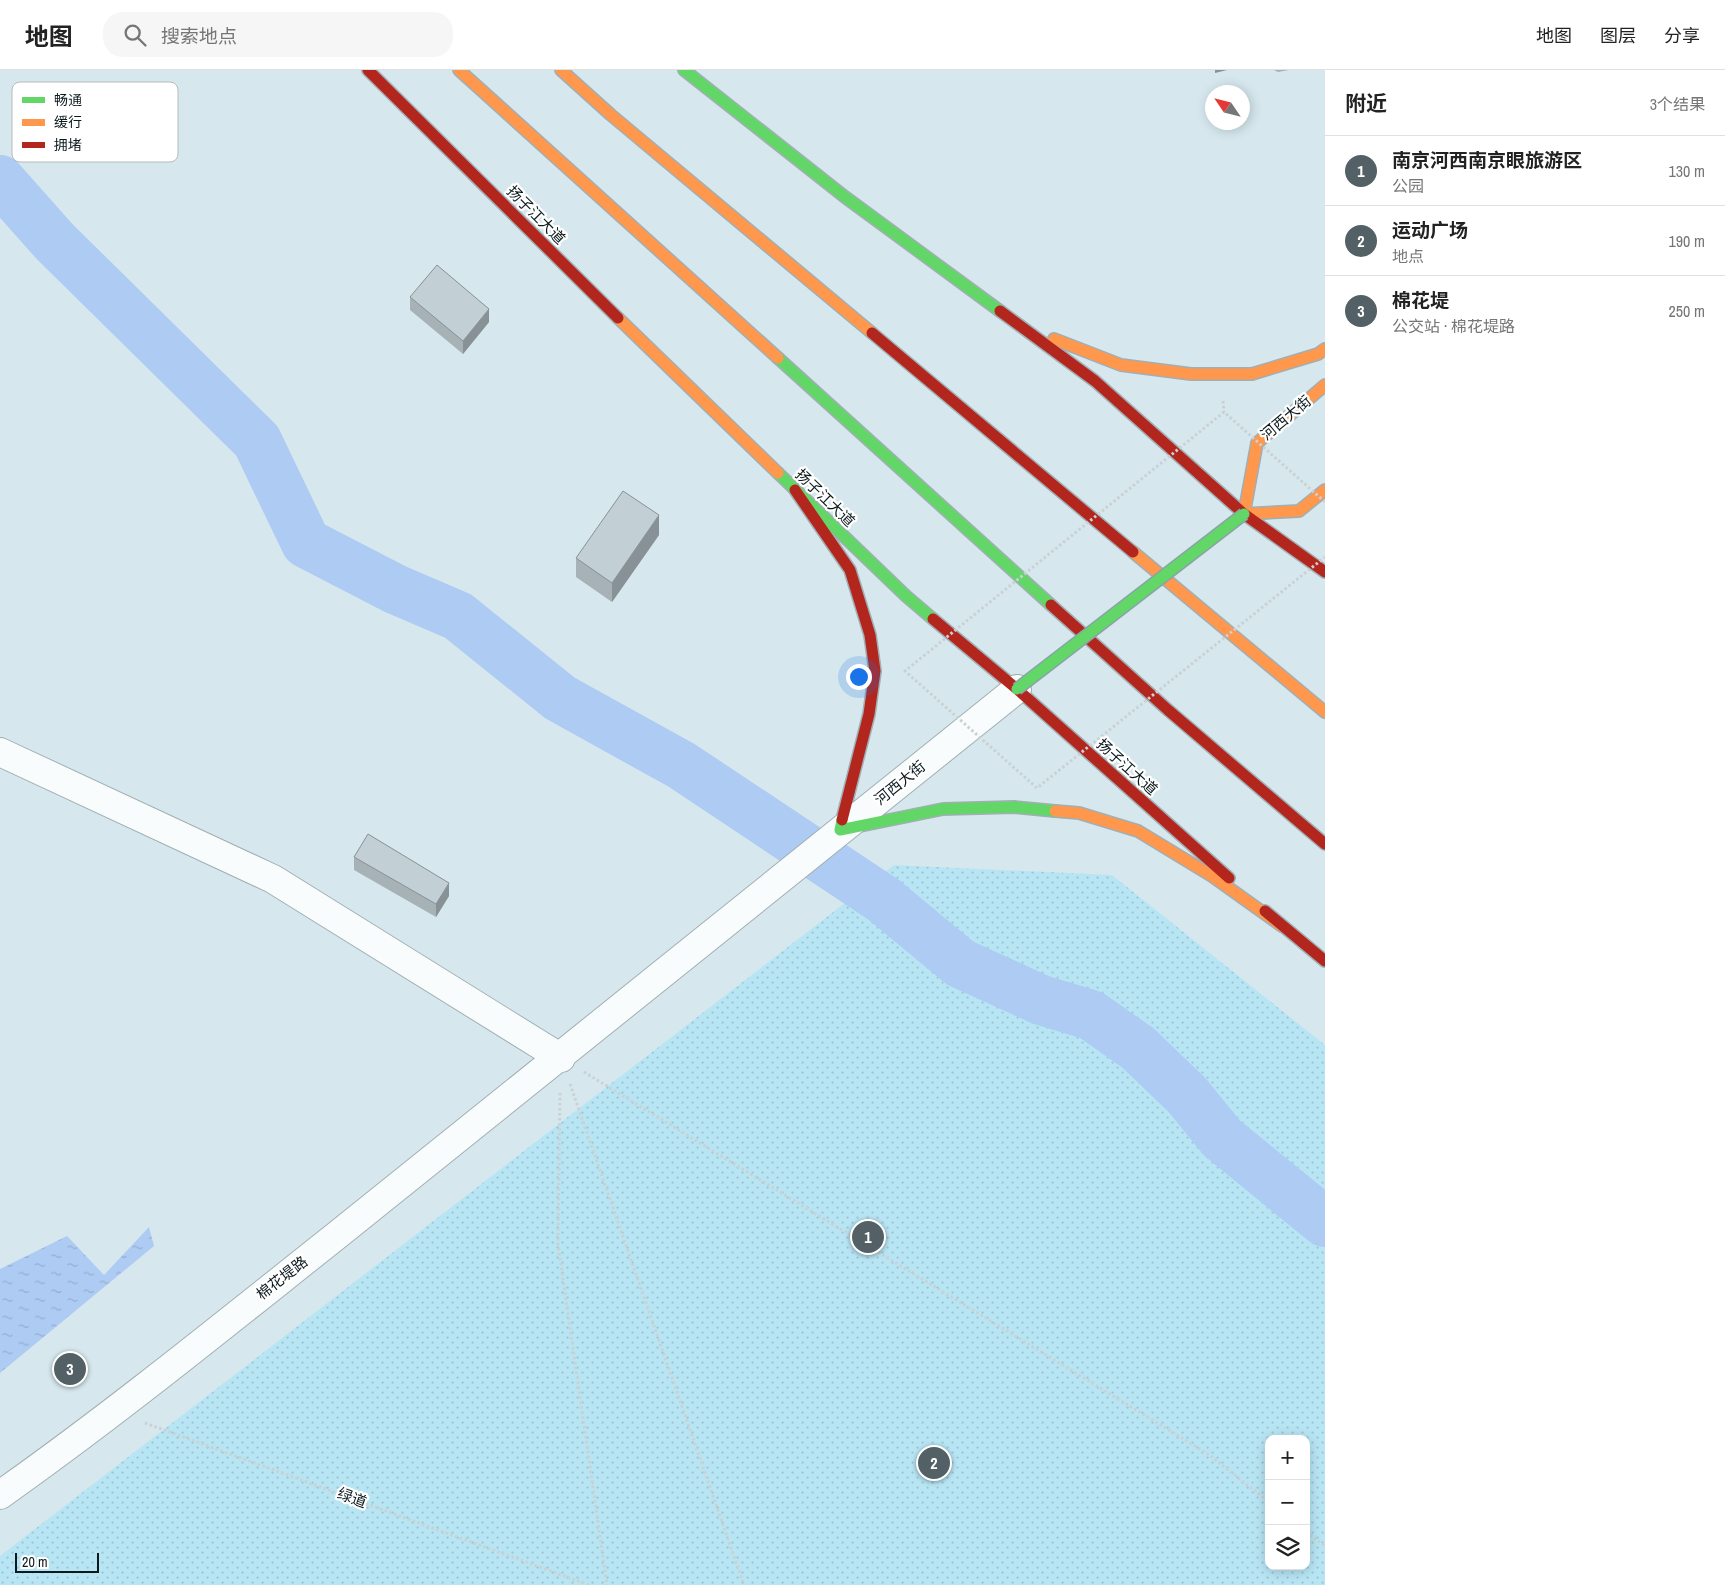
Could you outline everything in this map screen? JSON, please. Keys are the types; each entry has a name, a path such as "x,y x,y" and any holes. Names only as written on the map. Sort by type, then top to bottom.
{"main road":[{"name":"扬子江大道","path":"368,70 682,381 906,596 1017,690 1282,926"},
{"path":"459,70 1168,710 1325,844"},
{"path":"561,70 611,115 1325,712"},
{"path":"684,70 846,197 1095,381 1244,514 1325,572"},
{"path":"1007,317 1061,342 1121,365 1191,374 1252,374 1325,350"},
{"name":"河西大街","path":"1017,690 1244,514 1257,443 1325,386"},
{"path":"795,490 850,570 870,635 875,671 869,714 839,831 943,809 1014,807 1079,812 1138,832 1212,876 1282,926 1325,961"},
{"path":"1244,514 1299,511 1323,496"}],"street":[{"name":"河西大街","path":"561,1058 839,831 1017,690"},
{"path":"0,752 273,879 561,1058"},
{"name":"棉花堤路","path":"0,1494 114,1411 561,1058"}],"path":[{"path":"1323,496 1257,443 1224,412 905,671 1037,788 1325,557"},
{"path":"561,1058 905,1271 1208,1454 1265,1499"},
{"path":"561,1058 558,1244 607,1585"},
{"path":"561,1058 744,1585"},
{"name":"绿道","path":"114,1411 589,1585"},
{"path":"1310,1535 1325,1546"}],"shaded area":[{"path":"894,865 1112,875 1325,1045 1325,1585 0,1585 0,1556"}],"water":[{"path":"149,1227 154,1246 0,1373 0,1269 67,1236 104,1275"}],"building":[{"path":"437,265 489,309 463,341 410,297"},
{"path":"623,491 659,515 612,583 576,558"},
{"path":"368,834 449,883 436,904 354,857"}],"waterway":[{"path":"0,180 55,242 257,441 306,543 395,589 458,616 560,698 681,765 884,900 960,963 1041,1000 1091,1015 1138,1048 1187,1095 1222,1138 1325,1222"}],"traffic: fast":[{"path":"684,70 845,197 1000,311"},
{"path":"778,358 1051,605"},
{"path":"778,473 906,596 933,619"},
{"path":"1017,689 1244,514"},
{"path":"842,820 840,830 943,809 1014,807 1055,811"}],"traffic: slow":[{"path":"459,70 778,358"},
{"path":"561,70 611,115 872,333"},
{"path":"618,318 778,473"},
{"path":"1054,339 1121,365 1191,374 1252,374 1318,354 1325,349"},
{"path":"1325,385 1257,443 1244,514 1299,511 1325,490"},
{"path":"1133,552 1325,712"},
{"path":"1055,811 1079,813 1138,831 1212,876 1282,926"}],"traffic: jam":[{"path":"368,70 618,318"},
{"path":"1000,311 1095,381 1244,514 1325,572"},
{"path":"872,333 1133,552"},
{"path":"795,490 850,570 870,635 875,671 869,714 842,820"},
{"path":"1051,605 1168,710 1325,844"},
{"path":"933,619 1017,689 1229,878"},
{"path":"1265,911 1325,961"}],"place":[{"name":"南京河西南京眼旅游区","path":"868,1237"},
{"name":"棉花堤","path":"70,1369"},
{"name":"运动广场","path":"934,1463"}]}
